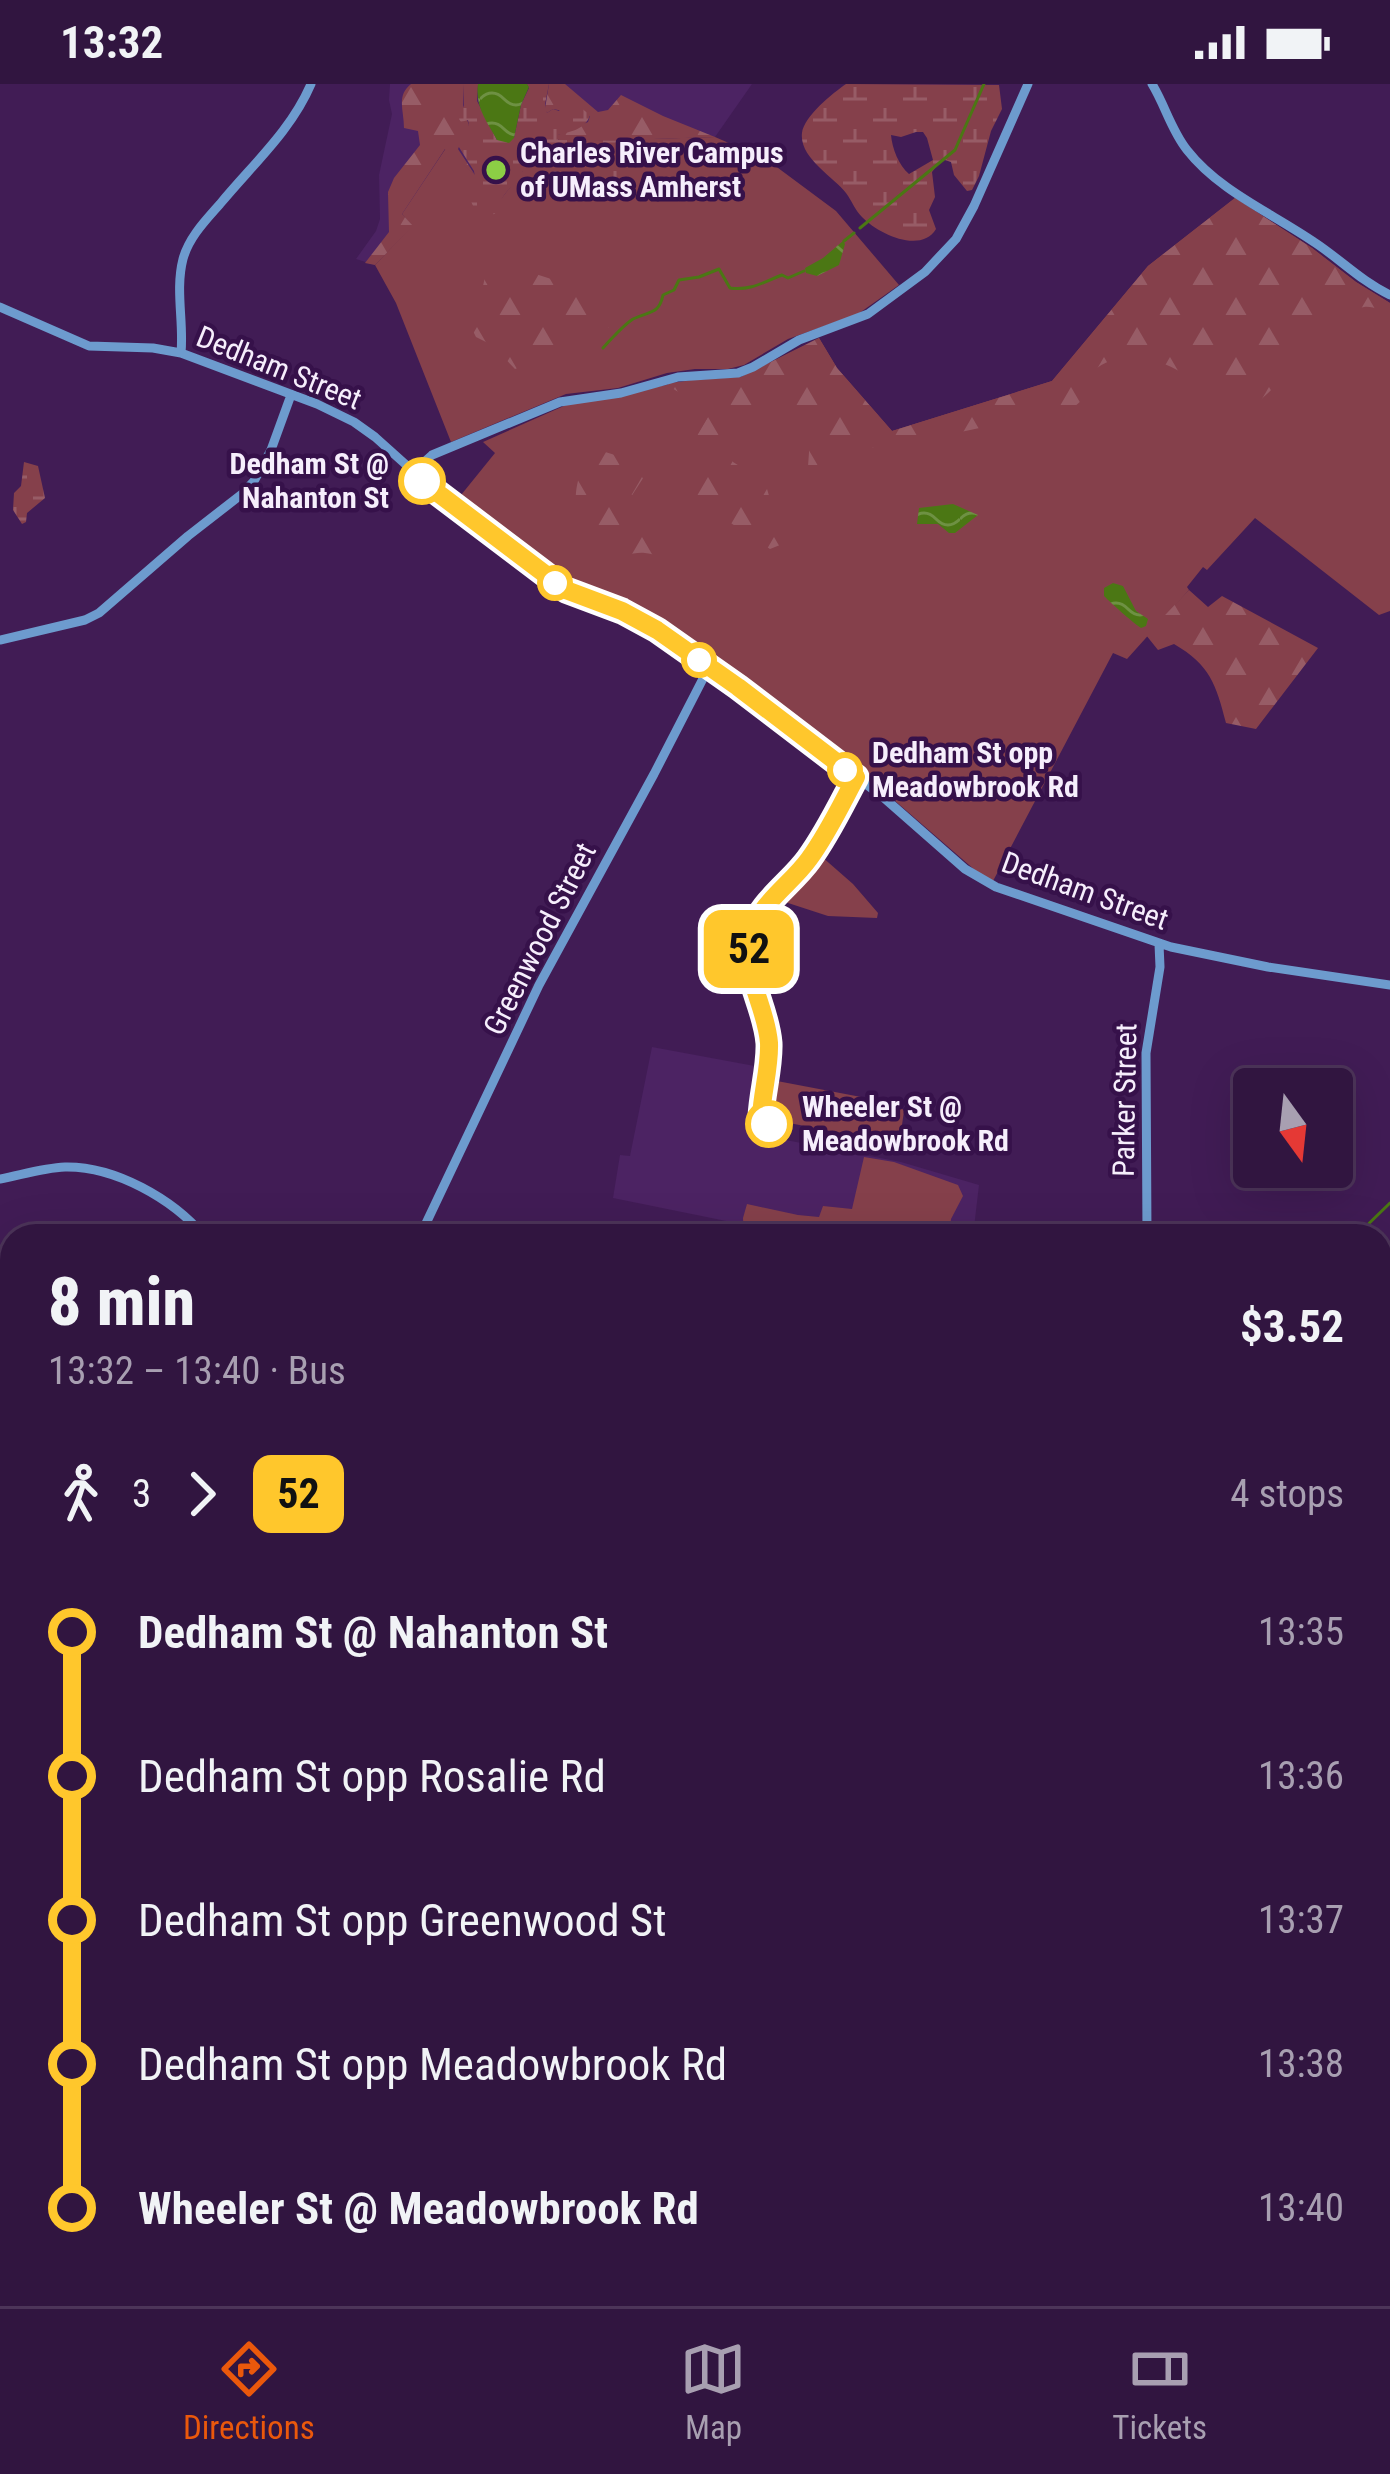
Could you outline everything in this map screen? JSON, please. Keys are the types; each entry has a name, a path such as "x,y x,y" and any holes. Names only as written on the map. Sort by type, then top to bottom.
{"main road":[{"path":"181,353 179,285 186,250 198,229 293,119 311,84"},
{"path":"394,454 411,459 432,455 567,400 621,393 683,376 741,372 800,340 868,314 925,272 953,242 972,211 1028,84"},
{"path":"1152,84 1178,137 1197,161 1252,204 1390,296"},
{"name":"Dedham Street","path":"0,307 89,346 181,353 354,422 556,584 642,621 883,797 974,875 1007,892 1165,946 1390,985"},
{"path":"0,640 85,620 108,607 242,494 264,466 290,394"},
{"path":"282,415 310,401"},
{"path":"413,472 432,455"},
{"name":"Greenwood Street","path":"426,1224 539,985 709,667"},
{"name":"Parker Street","path":"1147,1224 1146,1054 1165,946"},
{"path":"0,1179 61,1167 95,1171 173,1206 193,1224"}],"shaded area":[{"name":"Charles River Campus of UMass Amherst","path":"390,84 752,84 715,137 545,142 501,200 445,149 375,265 356,259 380,219 379,175 392,114"},
{"path":"652,1047 760,1067 749,1133 901,1162 979,1185 974,1224 731,1224 613,1198 620,1155 630,1156"}],"green space":[{"path":"411,84 464,84 463,109 469,125 458,149 475,175 445,149 402,214 413,226 375,265 365,263 389,232 388,192 394,178 420,145 418,131 404,128 402,98"},
{"path":"464,84 478,84 477,101 497,140 514,138 527,84 549,84 547,113 559,111 571,100 590,115 581,127 558,135 558,140 637,141 647,155 644,171 649,185 631,197 609,201 571,179 523,171 497,212 481,218 465,189 474,171 457,144 469,125 468,120 459,119"},
{"path":"549,84 565,84 598,112 608,110 621,95 715,137 560,142 558,135 588,122 590,116 553,109 547,113"},
{"path":"846,84 999,85 1002,109 972,190 967,191 954,175 951,162 942,159 932,172 935,197 929,210 936,229 929,236 899,239 869,223 806,151 802,133 808,119","holes":["923,132 933,160 909,174 891,135"]},
{"path":"715,137 766,159 836,211 899,285 858,314 788,339 744,365 667,373 618,388 566,394 451,442 396,303 375,265 412,226 402,214 446,148 501,199 545,142"},
{"path":"1235,198 1390,303 1390,611 1379,615 1255,518 1207,570 1203,567 1189,590 1127,659 1113,653 993,881 766,700 663,626 562,580 457,500 495,453 483,442 566,405 691,380 741,377 819,338 837,368 892,431 1052,381 1148,266"},
{"path":"1235,198 1390,303 1390,316 1364,307 1337,321 1259,401 1219,392 1160,362 1118,358 1089,375 1082,400 1073,408 875,447 858,454 826,484 807,481 810,438 776,416 752,423 733,436 726,451 733,462 765,482 781,537 780,545 770,549 690,493 697,435 711,412 709,405 666,383 741,377 819,338 837,368 892,431 1052,381 1148,266"},
{"path":"501,263 589,291 632,313 589,343 515,369 473,331 487,268"},
{"path":"602,451 631,460 647,472 629,500 634,511 685,550 697,572 645,553 605,557 589,546 577,518 577,485 590,459"},
{"path":"24,462 38,466 45,498 22,524 13,510"},
{"path":"1189,590 1208,607 1222,596 1318,648 1256,729 1226,723 1204,668 1174,644 1158,650 1146,635"},
{"path":"821,856 853,884 878,913 877,918 828,916 785,902 785,896"},
{"path":"777,1081 898,1104 904,1111 900,1139 894,1143 768,1119 771,1085"},
{"path":"864,1157 894,1162 958,1185 963,1196 950,1224 743,1224 747,1204 819,1217 823,1206 852,1209"}],"water":[{"path":"478,84 529,87 509,143 497,140 485,120"},
{"path":"843,241 839,265 817,276 806,273 805,268"},
{"path":"953,504 978,515 955,533 938,524 917,524 919,508"},
{"path":"1113,583 1123,586 1136,611 1148,619 1146,626 1141,628 1104,596 1104,588"}],"waterway":[{"path":"860,228 955,150 984,84"},
{"path":"844,241 854,233"},
{"path":"603,348 630,321 656,309 679,280 719,269 730,288 744,288 804,271"},
{"path":"1368,1224 1390,1203"}],"bus line":[{"name":"52","path":"422,481 566,590 657,630 856,777 828,832 762,911 751,932 748,967 769,1044 760,1103 761,1117 769,1124"}],"place":[{"name":"Charles River Campus of UMass Amherst","path":"496,170"},
{"name":"Dedham St @ Nahanton St","path":"422,481"},
{"name":"Dedham St opp Meadowbrook Rd","path":"845,770"},
{"name":"Wheeler St @ Meadowbrook Rd","path":"769,1124"}]}
